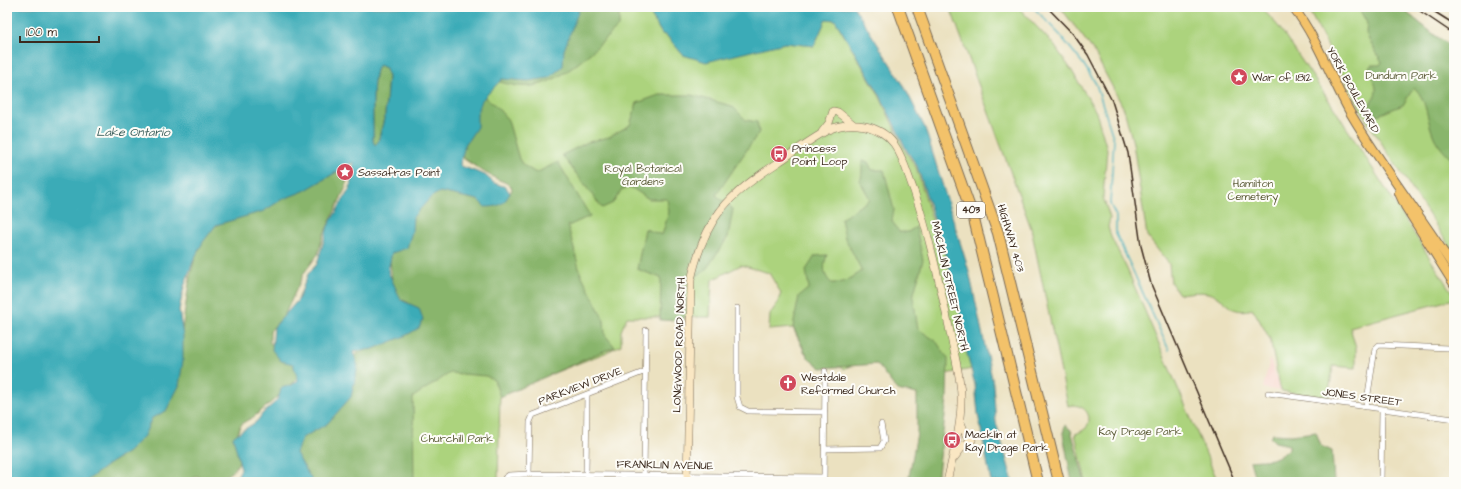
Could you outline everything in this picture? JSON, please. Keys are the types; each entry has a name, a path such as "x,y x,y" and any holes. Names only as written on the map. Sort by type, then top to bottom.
{"highway":[{"name":"403","path":"898,7 974,219 1038,482"},
{"name":"HIGHWAY 403","path":"917,7 998,233 1044,414 1059,482"}],"main road":[{"name":"YORK BOULEVARD","path":"1293,7 1312,37 1352,115 1395,184 1405,206 1454,284"},
{"name":"YORK BOULEVARD","path":"1395,184 1411,202 1454,268"}],"street":[{"path":"821,134 829,123 833,112 838,112 854,124"},
{"name":"LONGWOOD ROAD NORTH","path":"687,479 690,296 691,280 700,246 712,222 736,192 752,179 821,134 841,125 854,124"},
{"name":"MACKLIN STREET NORTH","path":"854,124 883,134 894,144 905,165 923,219 944,302 959,374 961,396 960,417 947,482"},
{"path":"737,308 737,397 740,407 748,411 825,412"},
{"path":"644,475 646,330"},
{"path":"1366,407 1373,358 1375,349 1379,345 1385,344 1448,348 1454,346"},
{"name":"PARKVIEW DRIVE","path":"529,474 531,417 646,371"},
{"path":"824,479 825,371"},
{"name":"JONES STREET","path":"1268,393 1454,420"},
{"path":"586,474 587,394"},
{"path":"1382,410 1382,482"},
{"path":"951,462 956,453 972,440 966,434 960,417"},
{"path":"824,449 880,448 884,441 881,424"},
{"name":"FRANKLIN AVENUE","path":"505,482 507,475 529,474 644,475 687,479 756,476 824,479"},
{"path":"562,474 562,482"},
{"path":"623,475 623,482"},
{"path":"756,476 757,482"}],"shaded area":[{"path":"1452,352 1454,352 1454,382 1451,381"},
{"path":"1270,359 1281,391 1263,388"},
{"path":"1454,388 1454,416 1448,415"}],"green space":[{"path":"577,7 625,7 619,12 619,26 586,56 561,75 547,82 533,86 516,86 492,80"},
{"name":"Royal Botanical Gardens","path":"580,7 646,7 662,34 667,36 683,55 756,49 785,43 814,46 826,19 835,20 878,93 905,151 916,167 935,229 938,230 951,279 951,287 956,297 961,317 964,342 972,369 913,380 878,358 861,360 844,369 805,353 793,328 769,330 770,314 777,304 781,293 769,273 741,265 712,280 710,317 627,317 621,331 621,345 605,353 500,394 498,482 317,482 364,374 355,346 395,343 489,209 519,189 496,177 487,169 475,166 462,158 484,94"},
{"name":"Kay Drage Park","path":"950,7 1018,7 1054,45 1072,71 1096,112 1107,149 1103,197 1110,218 1108,227 1111,237 1127,269 1218,482 1086,482 1075,434 1086,428 1089,419 1088,414 1078,406 1068,406 1031,228"},
{"name":"Hamilton Cemetery","path":"1060,7 1261,7 1279,27 1334,108 1454,296 1454,299 1350,327 1356,348 1356,368 1333,366 1328,398 1281,391 1270,339 1253,309 1240,311 1235,310 1220,298 1210,293 1197,292 1179,294 1171,283 1169,264 1147,236 1133,143 1124,109 1093,50"},
{"name":"Dundurn Park","path":"1307,7 1400,7 1437,37 1454,47 1454,253 1367,121"},
{"path":"1358,7 1400,7 1437,37 1454,47 1454,162 1436,140 1431,130 1422,98 1414,87 1403,105 1378,115 1371,111 1369,106 1375,96 1376,88 1374,80 1368,70 1371,65 1380,65 1382,62 1369,40 1366,33 1367,23"},
{"path":"379,65 386,68 388,77 385,115 378,142 375,145 373,141 373,89 376,70"},
{"path":"480,94 495,105 508,120 519,159 523,165 536,173 558,162 590,216 568,226 580,272 604,320 605,335 615,347 500,397 494,380 486,376 450,373 413,397 414,482 301,482 290,441 353,357 407,324 415,314 409,303 398,298 392,281 390,260 391,248 421,202 444,189 498,199 511,192 512,188 508,184 469,162 461,155"},
{"path":"659,95 691,95 732,106 746,120 757,122 759,132 716,195 733,209 728,237 705,271 686,282 684,321 660,320 661,278 637,269 645,229 662,235 669,212 667,199 649,199 632,188 622,189 613,203 602,208 562,155 588,142 609,137 630,125 637,103"},
{"path":"863,160 868,162 872,170 884,170 894,210 892,221 899,232 908,232 916,227 923,260 913,297 918,329 936,341 948,359 947,399 937,482 908,482 917,433 917,394 897,390 877,364 821,368 809,359 793,327 799,296 809,288 806,270 815,256 827,255 824,270 826,277 831,283 851,278 862,271 845,238 841,219 870,199 860,181"},
{"path":"346,163 348,169 346,187 323,236 318,254 304,273 284,316 270,331 270,343 293,359 298,376 294,382 266,407 241,425 237,439 239,452 238,464 221,479 214,481 208,481 197,476 192,479 192,482 82,482 176,372 190,276 197,250 212,228 242,211"},
{"path":"1065,425 1071,430 1085,482 1072,482 1063,434"},
{"path":"1316,432 1321,446 1332,451 1334,482 1256,482 1250,461 1275,458 1289,449 1289,445 1275,442 1270,437 1273,434 1291,435"}],"water":[{"name":"Lake Ontario","path":"7,7 580,7 564,50 563,66 549,78 528,81 502,79 482,100 477,114 477,127 465,145 460,164 461,166 485,175 494,183 506,187 510,193 503,203 497,206 485,207 478,200 440,192 431,197 413,217 412,232 407,248 392,253 388,271 401,300 419,308 423,319 419,328 405,336 373,349 353,352 358,366 351,397 327,424 302,438 296,453 313,482 234,482 241,469 233,437 257,421 276,401 281,388 292,385 298,380 293,364 281,361 272,350 274,327 298,300 308,274 317,264 328,226 350,188 354,162 304,191 281,200 264,211 216,225 203,242 194,259 184,287 179,310 183,336 183,361 179,386 166,411 152,418 144,436 128,452 85,482 7,482","holes":["379,65 386,68 388,77 385,115 378,142 375,145 373,141 374,78"]},
{"path":"646,7 854,7 903,84 925,128 969,271 993,383 996,422 1013,482 991,482 978,414 975,385 964,342 961,317 956,297 951,287 949,266 917,166 907,151 879,93 835,20 826,19 814,46 785,43 706,62 683,55 667,36 662,34"}],"waterway":[{"path":"1034,8 1060,35 1084,65 1096,84 1114,140 1110,204 1116,216 1116,234 1169,350"}],"railway":[{"path":"1047,7 1073,34 1088,55 1112,101 1128,153 1141,246 1151,284 1235,482"},
{"path":"1414,7 1454,34"},
{"path":"1427,7 1454,24"}],"place":[{"name":"War of 1812","path":"1239,77"},
{"name":"Princess Point Loop","path":"779,154"},
{"name":"Sassafras Point","path":"345,172"},
{"name":"Westdale Reformed Church","path":"788,383"},
{"name":"Macklin at Kay Drage Park","path":"952,440"}],"park label":[{"name":"Churchill Park","path":"457,438"}]}
